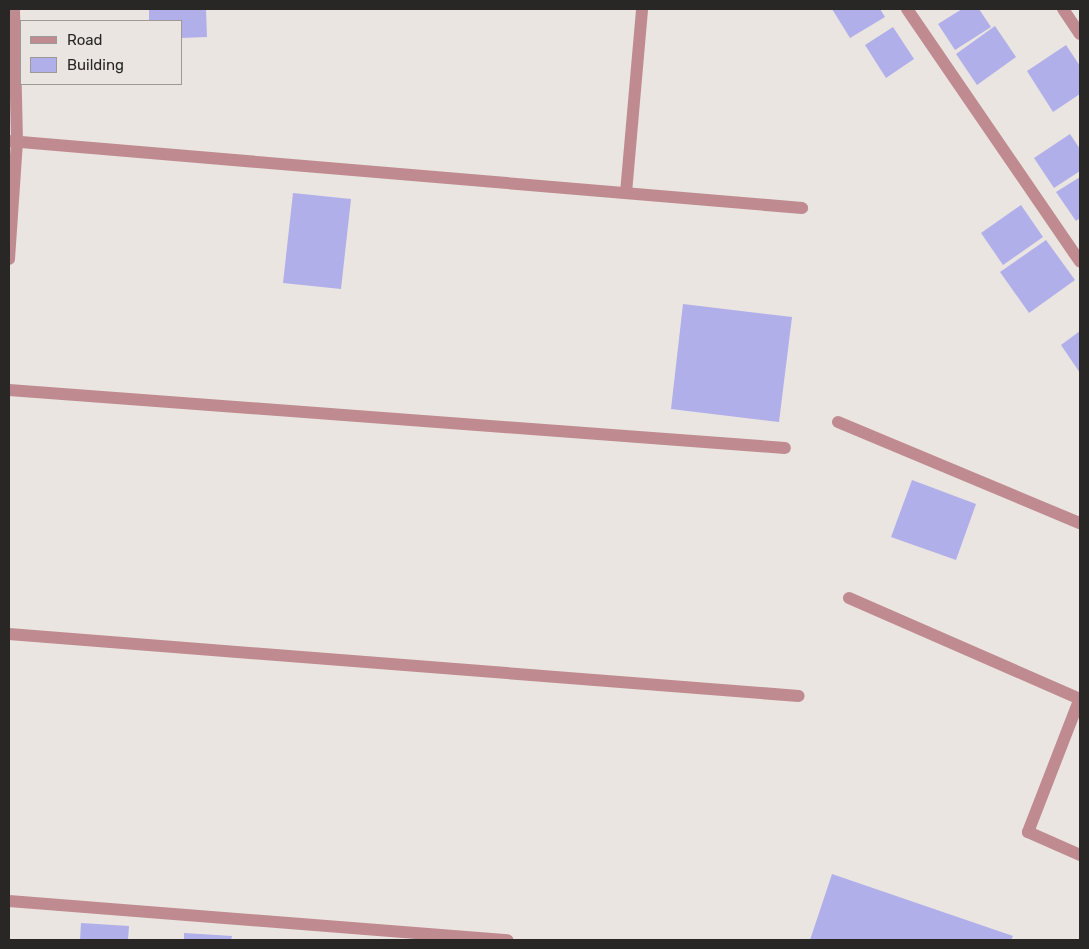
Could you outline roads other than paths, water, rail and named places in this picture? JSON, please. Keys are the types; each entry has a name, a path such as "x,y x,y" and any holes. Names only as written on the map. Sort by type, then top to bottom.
{"street":[{"path":"9,259 13,141 14,9"},
{"path":"626,193 642,9"},
{"path":"906,9 1080,262"},
{"path":"1063,9 1080,34"},
{"path":"13,141 802,208"},
{"path":"9,390 785,448"},
{"path":"838,422 1080,522"},
{"path":"849,598 1080,698 1028,832 1080,854"},
{"path":"9,634 799,696"},
{"path":"9,900 507,940"}]}
